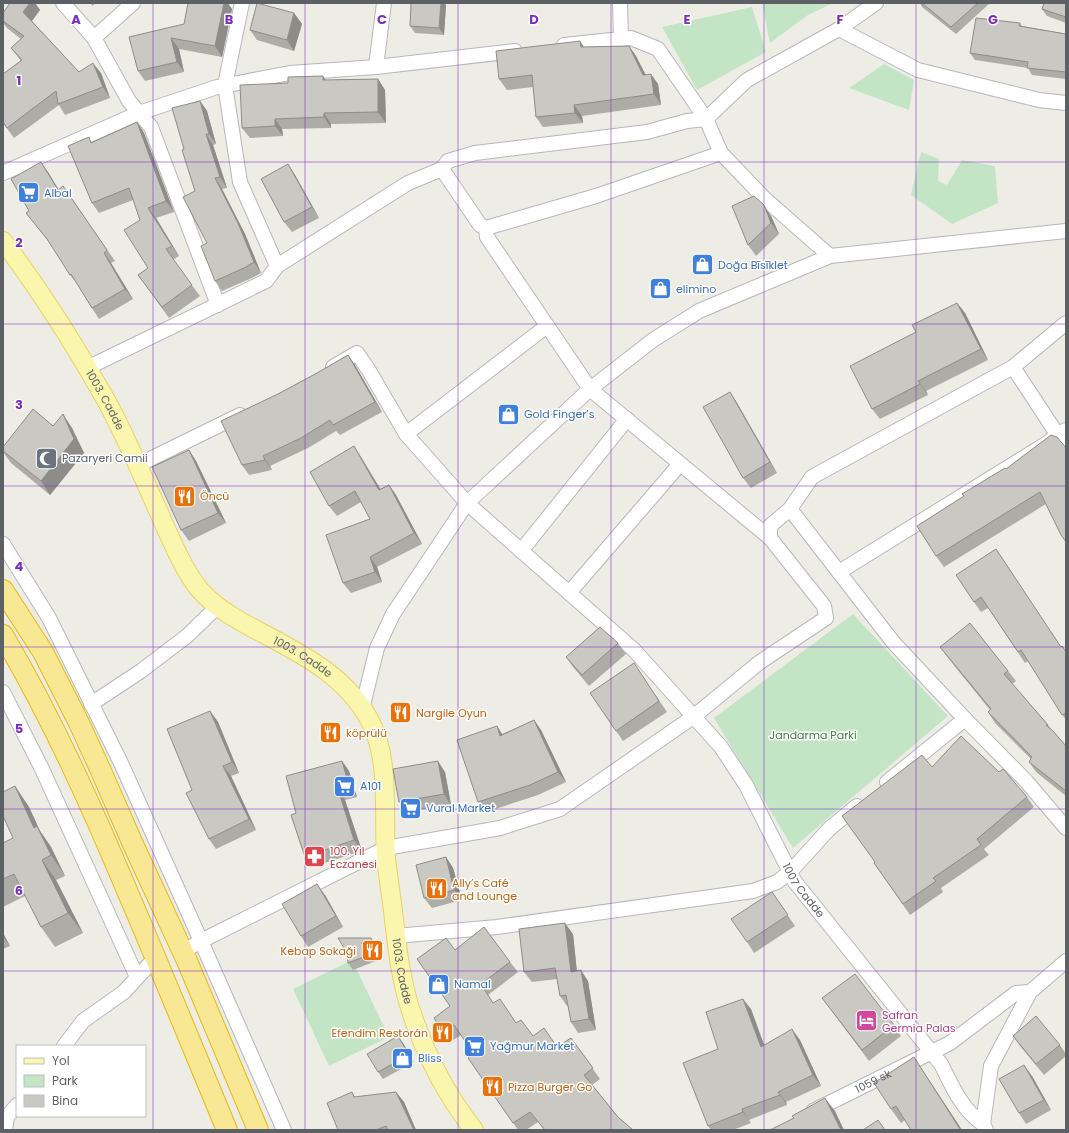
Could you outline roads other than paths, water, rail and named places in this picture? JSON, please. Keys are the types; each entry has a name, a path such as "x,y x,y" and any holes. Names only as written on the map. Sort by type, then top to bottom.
{"highway":[{"path":"3,590 43,652 79,723 182,952 258,1130"},
{"path":"3,635 42,704 90,804 227,1130"}],"main road":[{"name":"1003. Cadde","path":"3,241 54,314 104,397 138,465 175,548 200,591 237,619 315,662 336,678 356,700 369,719 378,741 383,773 386,848 399,959 406,992 413,1018 426,1050 461,1113 474,1130"}],"street":[{"path":"63,3 94,38 129,102 151,127 218,305"},
{"path":"94,38 133,3"},
{"path":"242,3 225,85 240,182 277,266"},
{"path":"376,67 384,3"},
{"path":"620,3 622,39"},
{"path":"87,368 266,281 277,266 408,183 442,169 448,161 475,153 647,132 687,121 706,119 747,80 839,29 876,3"},
{"path":"839,29 918,70 1039,100 1066,103"},
{"path":"550,47 631,38 658,49 706,119 721,153 765,199 830,256"},
{"path":"3,173 139,113 225,85 290,73 376,67 527,50"},
{"path":"442,169 480,225 486,228 596,196 721,153"},
{"path":"182,952 386,848 500,828 560,809 693,717 760,662 826,618 824,606 770,538 590,389 487,237 486,228"},
{"path":"362,709 377,648 393,614 467,503 590,389 653,340 699,311 830,256 1066,231"},
{"path":"770,538 770,526 790,509 812,477 1013,367 1066,323"},
{"path":"406,434 547,326"},
{"name":"1007 Cadde","path":"320,376 357,353 406,434 467,503 634,650 721,748 746,785 795,882 941,1064 958,1097 974,1118 985,1127"},
{"path":"839,572 1049,442 1063,435 1013,367"},
{"path":"138,465 250,410"},
{"path":"521,551 627,420"},
{"path":"569,593 680,464"},
{"path":"790,509 893,642 965,719 1026,781 1066,828"},
{"path":"3,544 49,618 121,763 284,1130"},
{"path":"92,704 141,671 187,636 218,606"},
{"path":"3,692 42,769 137,977"},
{"path":"878,789 965,719"},
{"path":"396,936 497,927 753,891 777,882 790,872 829,829 866,799"},
{"path":"65,1045 83,1022 124,992 156,958"},
{"path":"985,1127 991,1066 1030,992 1066,961"},
{"name":"1059 sk","path":"801,1117 932,1053 950,1043 1016,993 1030,992"},
{"path":"16,1105 5,1119 16,1130"}],"place":[{"name":"Albal","path":"28,193"},
{"name":"Doğa Bīsīklet","path":"703,265"},
{"name":"elimino","path":"660,289"},
{"name":"Gold Finger’s","path":"508,414"},
{"name":"Pazaryeri Camii","path":"47,458"},
{"name":"Öncü","path":"185,496"},
{"name":"Nargile Oyun","path":"401,713"},
{"name":"köprülü","path":"331,733"},
{"name":"A101","path":"344,786"},
{"name":"Vural Market","path":"410,808"},
{"name":"100. Yıl Eczanesi","path":"314,857"},
{"name":"Ally’s Café and Lounge","path":"437,889"},
{"name":"Kebap Sokaği","path":"372,951"},
{"name":"Namal","path":"439,984"},
{"name":"Safran Germia Palas","path":"866,1021"},
{"name":"Efendim Restorán","path":"443,1033"},
{"name":"Yağmur Market","path":"474,1046"},
{"name":"Bliss","path":"402,1058"},
{"name":"Pizza Burger Go","path":"493,1087"}],"park label":[{"name":"Jandarma Parki","path":"813,735"}]}
